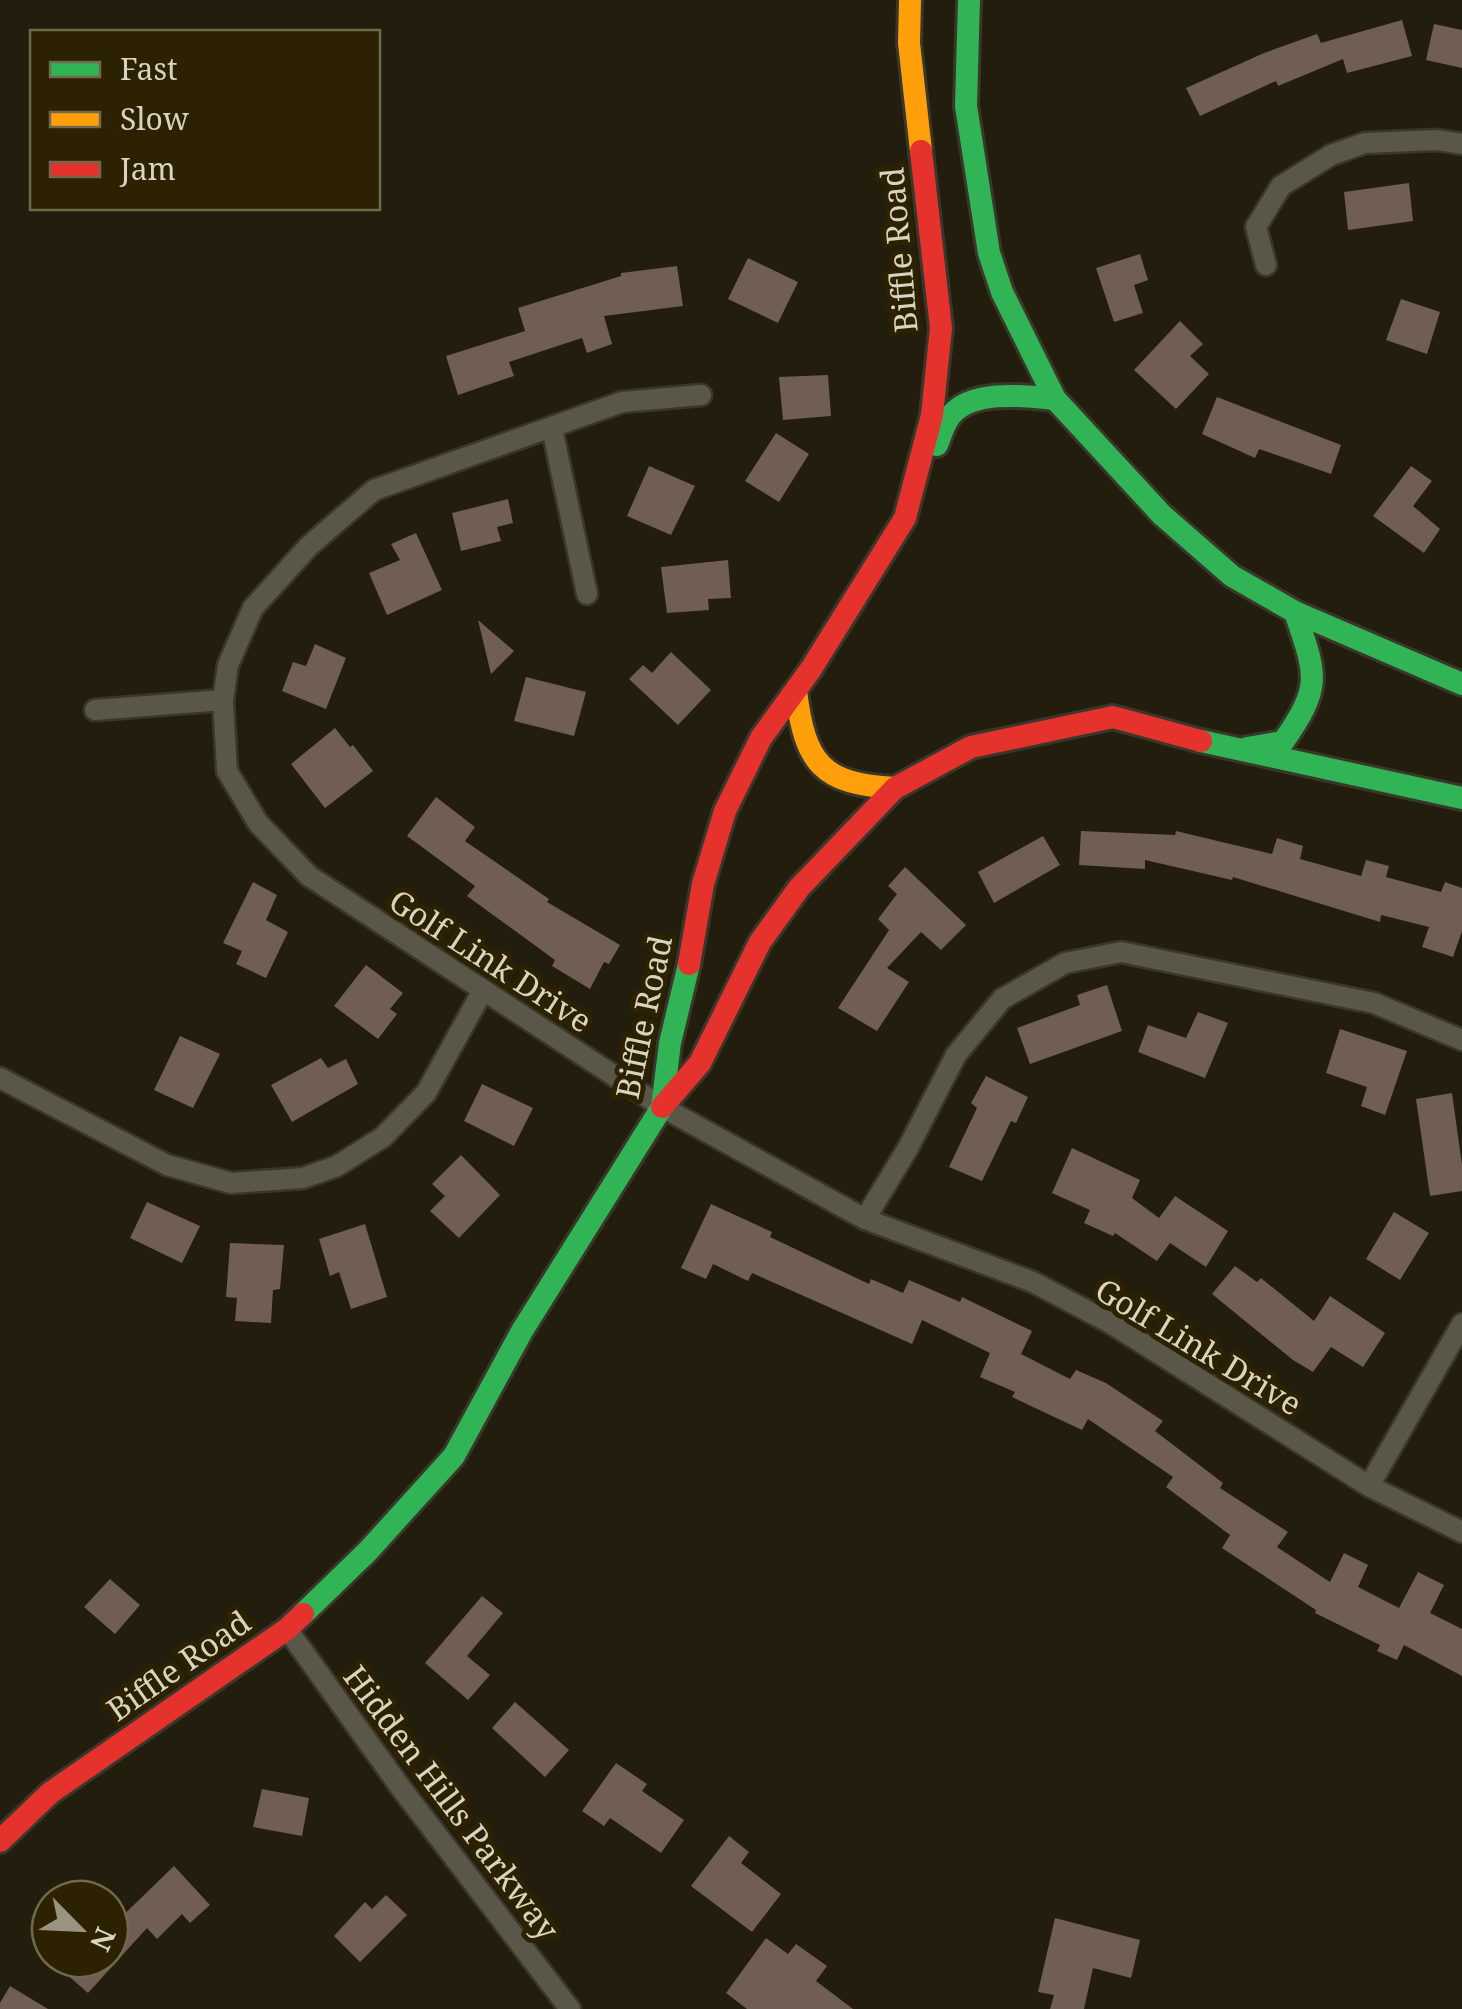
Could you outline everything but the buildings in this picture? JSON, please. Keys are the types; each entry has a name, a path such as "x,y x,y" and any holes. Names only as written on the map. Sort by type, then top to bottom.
{"street":[{"name":"Biffle Road","path":"3,1830 50,1793 287,1629 368,1550 454,1456 522,1331 662,1107 670,1044 703,884 725,811 761,738 796,691 905,518 932,415 941,328 909,43 910,0"},
{"path":"970,0 966,106 988,253 1002,292 1055,398 1162,515 1232,576 1296,612 1462,684"},
{"path":"1266,264 1256,227 1281,186 1331,155 1365,143 1437,140 1462,144"},
{"name":"Golf Link Drive","path":"700,395 622,402 374,490 309,546 253,608 228,665 223,700 226,771 258,823 309,876 662,1107 866,1219 1033,1282 1096,1316 1369,1486 1462,1532"},
{"path":"905,518 952,414 971,402 1020,395 1055,398"},
{"path":"552,428 587,594"},
{"path":"1235,750 1283,742 1308,708 1317,682 1296,612"},
{"path":"796,691 803,742 818,766 838,781 867,788 895,788"},
{"path":"95,710 223,700"},
{"path":"662,1107 700,1063 760,942 800,888 895,788 971,747 1113,717 1235,750 1462,798"},
{"path":"866,1219 956,1055 1002,999 1064,963 1121,952 1374,1003 1462,1040"},
{"path":"0,1078 166,1165 231,1183 303,1178 337,1166 384,1137 426,1093 482,992"},
{"path":"1369,1486 1462,1324"},
{"name":"Hidden Hills Parkway","path":"287,1629 401,1788 570,2009"}],"traffic: fast":[{"path":"969,0 966,106 989,253 1002,292 1055,399 1162,515 1232,576 1295,612 1462,684"},
{"path":"937,445 951,415 972,401 1000,396 1055,399"},
{"path":"1247,748 1283,742 1310,692 1311,666 1295,612"},
{"path":"1201,741 1462,798"},
{"path":"303,1614 368,1551 454,1456 522,1331 662,1107 670,1043 689,964"}],"traffic: slow":[{"path":"910,0 909,43 921,151"},
{"path":"796,691 805,736 821,765 850,781 895,788"}],"traffic: jam":[{"path":"689,964 703,884 725,811 761,738 811,669 905,518 932,415 941,328 921,151"},
{"path":"662,1107 700,1063 760,942 799,888 895,788 971,747 1113,717 1201,741"},
{"path":"0,1841 50,1793 287,1629 303,1614"}]}
